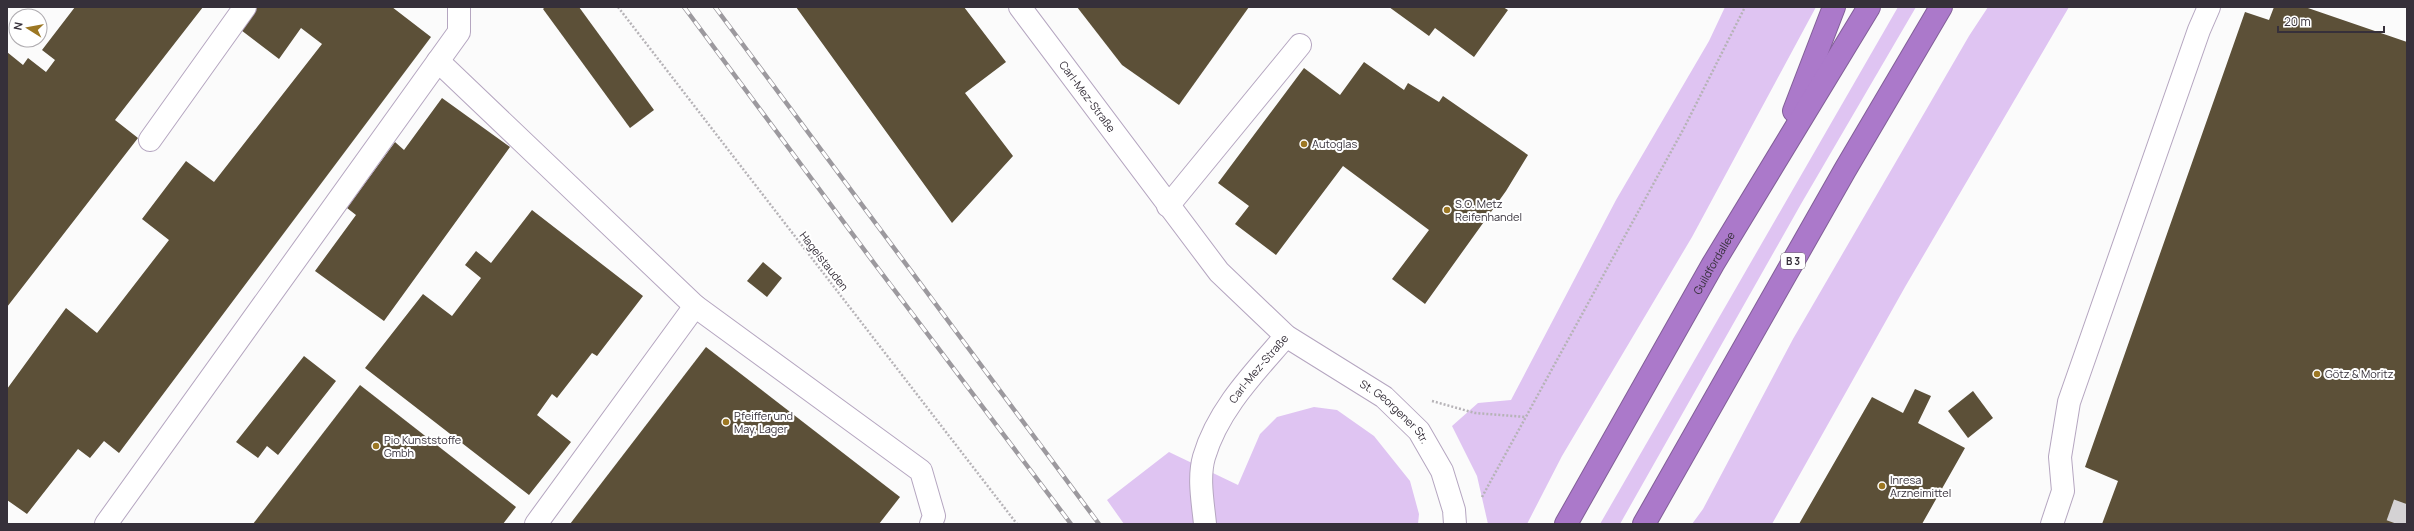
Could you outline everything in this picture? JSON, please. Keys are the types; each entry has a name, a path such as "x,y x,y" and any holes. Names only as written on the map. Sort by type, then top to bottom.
{"highway":[{"path":"1774,164 1834,7"},
{"name":"Guildfordallee","path":"1566,524 1713,264 1869,7"},
{"name":"B 3","path":"1644,524 1845,170 1941,7"}],"street":[{"path":"150,140 245,7"},
{"path":"106,524 459,32 459,7"},
{"name":"Carl-Mez-Straße","path":"1020,7 1218,272 1286,336 1235,396 1220,421 1204,457 1202,489 1206,524"},
{"path":"2052,524 2063,492 2060,457 2069,402 2199,30 2209,7"},
{"path":"1168,206 1300,45"},
{"path":"438,61 695,306 921,471 934,516 931,524"},
{"path":"536,524 695,306"},
{"name":"St. Georgener Str.","path":"1286,336 1384,397 1418,431 1442,471 1454,510 1455,524"}],"path":[{"name":"Hagelstauden","path":"618,7 1017,524"},
{"path":"1478,502 1684,128 1745,7"},
{"path":"1384,397 1420,397 1475,413 1526,417"}],"shaded area":[{"path":"1725,7 1816,7 1692,237 1562,456 1527,524 1488,524 1477,476 1452,426 1478,403 1511,400 1616,200 1709,41"},
{"path":"1898,7 1916,7 1801,204 1620,524 1600,524"},
{"path":"1988,7 2069,7 1905,287 1772,524 1692,524 1703,509 1793,339 1969,36"},
{"path":"1314,407 1337,410 1374,436 1410,481 1419,514 1418,524 1124,524 1107,500 1169,452 1238,485 1260,434 1277,417"}],"building":[{"path":"75,7 203,7 115,120 138,138 7,307 7,52 23,65 28,58 46,72 55,60 42,50 44,48 48,48 48,42"},
{"path":"252,7 392,7 431,37 119,453 104,441 90,458 78,449 27,514 7,500 7,389 66,308 97,333 169,240 142,219 186,161 214,182 322,44 301,28 279,59 237,27"},
{"path":"545,7 579,7 654,110 630,128 543,9"},
{"path":"796,7 964,7 1006,62 965,93 1013,156 952,223"},
{"path":"1077,7 1249,7 1179,105 1122,65"},
{"path":"1389,7 1503,7 1508,10 1474,57 1435,28 1429,36"},
{"path":"2274,7 2305,7 2407,42 2407,524 2102,524 2118,481 2085,467 2245,12 2269,20"},
{"path":"1364,62 1404,90 1408,83 1439,102 1443,96 1528,155 1506,191 1425,304 1392,279 1429,230 1343,166 1276,255 1235,224 1249,206 1218,183 1304,68 1340,95"},
{"path":"442,98 510,147 384,321 315,271 356,215 347,208 395,142 404,150"},
{"path":"532,210 643,296 597,356 592,353 557,398 552,394 537,415 571,442 529,495 365,368 423,294 452,316 481,278 465,265 476,251 491,263"},
{"path":"763,262 782,278 767,297 747,281"},
{"name":"Pfeiffer und May, Lager","path":"706,347 900,497 879,524 570,524"},
{"path":"304,356 336,381 278,455 267,446 258,458 236,442"},
{"name":"Pio Kunststoffe Gmbh","path":"360,385 516,507 503,524 253,524"},
{"name":"Inresa Arzneimittel","path":"1915,389 1931,396 1918,423 1965,448 1922,524 1799,524 1872,397 1903,413"},
{"path":"1973,391 1993,418 1968,438 1948,411"}],"tunnel":[{"path":"2397,524 2407,496"}],"railway":[{"path":"684,7 874,263 1071,524"},
{"path":"715,7 1099,524"}],"place":[{"name":"Autoglas","path":"1304,144"},
{"name":"S.O. Metz Reifenhandel","path":"1447,210"},
{"name":"Götz & Moritz","path":"2317,374"},
{"name":"Pfeiffer und May, Lager","path":"726,422"},
{"name":"Pio Kunststoffe Gmbh","path":"376,446"},
{"name":"Inresa Arzneimittel","path":"1882,486"}]}
